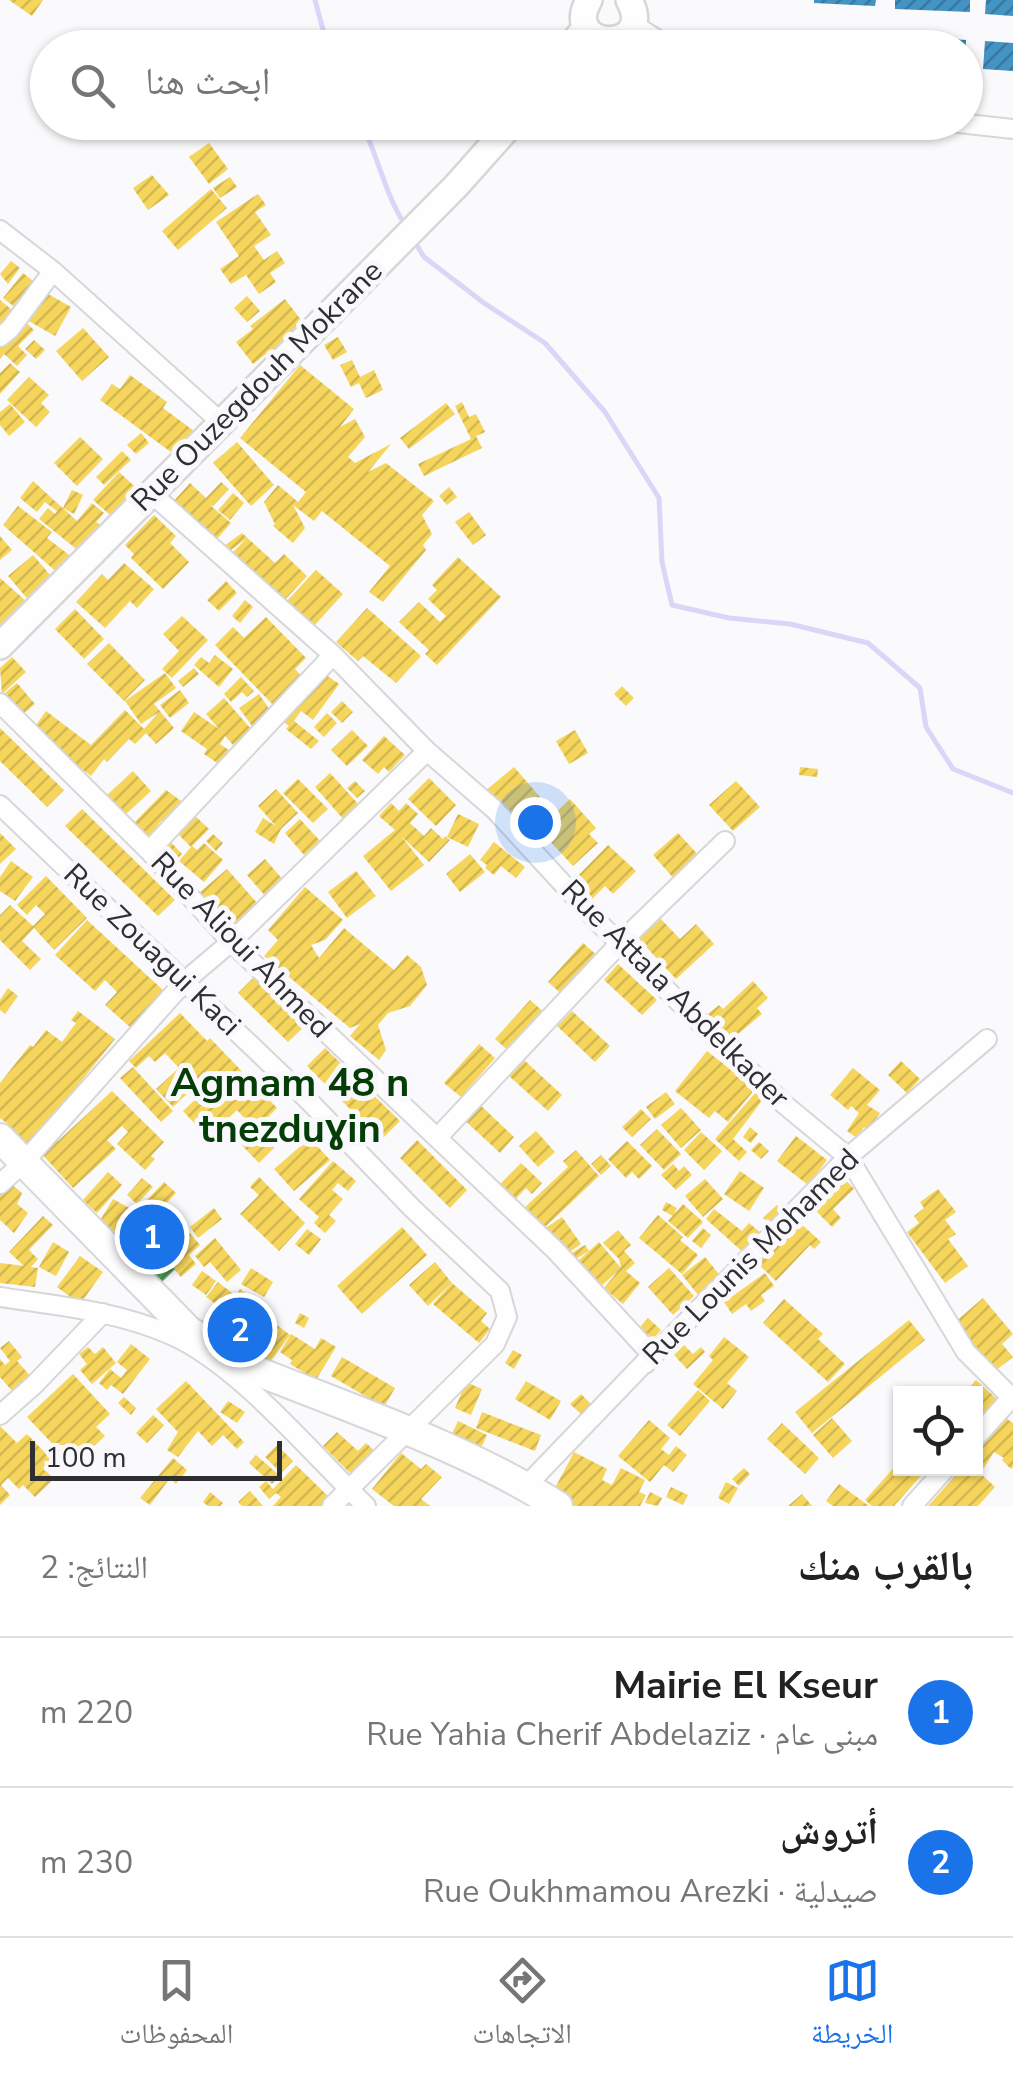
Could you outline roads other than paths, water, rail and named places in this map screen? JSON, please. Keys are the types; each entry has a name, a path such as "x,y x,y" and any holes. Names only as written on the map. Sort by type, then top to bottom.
{"main road":[{"name":"Rue Ouzegdouh Mokrane","path":"0,646 498,140"},
{"path":"0,1138 189,1330 222,1354 526,1486 558,1506"}],"street":[{"path":"634,8 654,30"},
{"path":"983,126 1013,129"},
{"path":"0,230 54,271 222,424"},
{"path":"0,338 54,271"},
{"name":"Rue Attala Abdelkader","path":"152,494 333,655 428,751 495,810 598,922 786,1105 848,1157 966,1352 1013,1398"},
{"path":"149,851 333,655"},
{"name":"Rue Alioui Ahmed","path":"0,703 149,851 231,942 556,1251 652,1356 526,1486"},
{"path":"0,1184 185,981 231,942 428,751"},
{"name":"Rue Zouagui Kaci","path":"0,805 500,1291 507,1317 494,1344 332,1506"},
{"path":"436,1138 621,942 724,841"},
{"name":"Rue Lounis Mohamed","path":"526,1486 848,1157 987,1040"},
{"path":"0,1297 103,1312 173,1336 228,1370 366,1506"},
{"path":"0,1415 103,1312"},
{"path":"983,1430 1013,1398"},
{"path":"912,1506 939,1476"}],"waterway":[{"path":"315,0 323,30"},
{"path":"369,140 405,225"},
{"path":"413,239 424,257 545,343 605,412 659,498 662,562 672,605 729,618 790,624 868,643 920,688 926,727 953,769 1013,793"}],"place":[{"name":"Mairie El Kseur","path":"152,1237"},
{"name":"أتروش","path":"240,1330"}],"district":[{"name":"Agmam 48 n tnezduɣin","path":"290,1106"}]}
